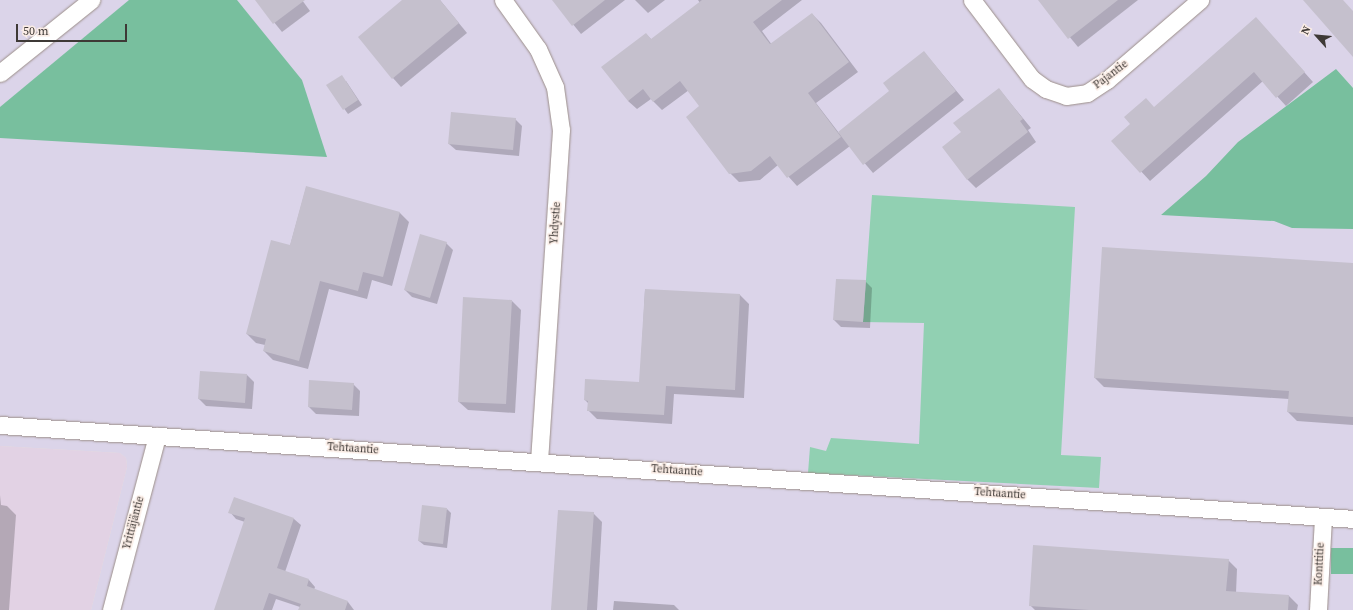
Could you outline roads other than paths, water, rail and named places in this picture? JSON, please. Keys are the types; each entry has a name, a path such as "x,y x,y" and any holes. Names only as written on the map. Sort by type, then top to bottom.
{"street":[{"path":"0,73 92,0"},
{"name":"Yhdystie","path":"502,0 538,50 555,87 561,130 539,461"},
{"name":"Pajantie","path":"972,0 1032,78 1046,90 1066,96 1087,93 1107,80 1200,0"},
{"name":"Tehtaantie","path":"0,425 539,461 1353,519"},
{"name":"Yrittäjäntie","path":"110,610 157,436"},
{"name":"Konttitie","path":"1318,610 1323,517"}]}
